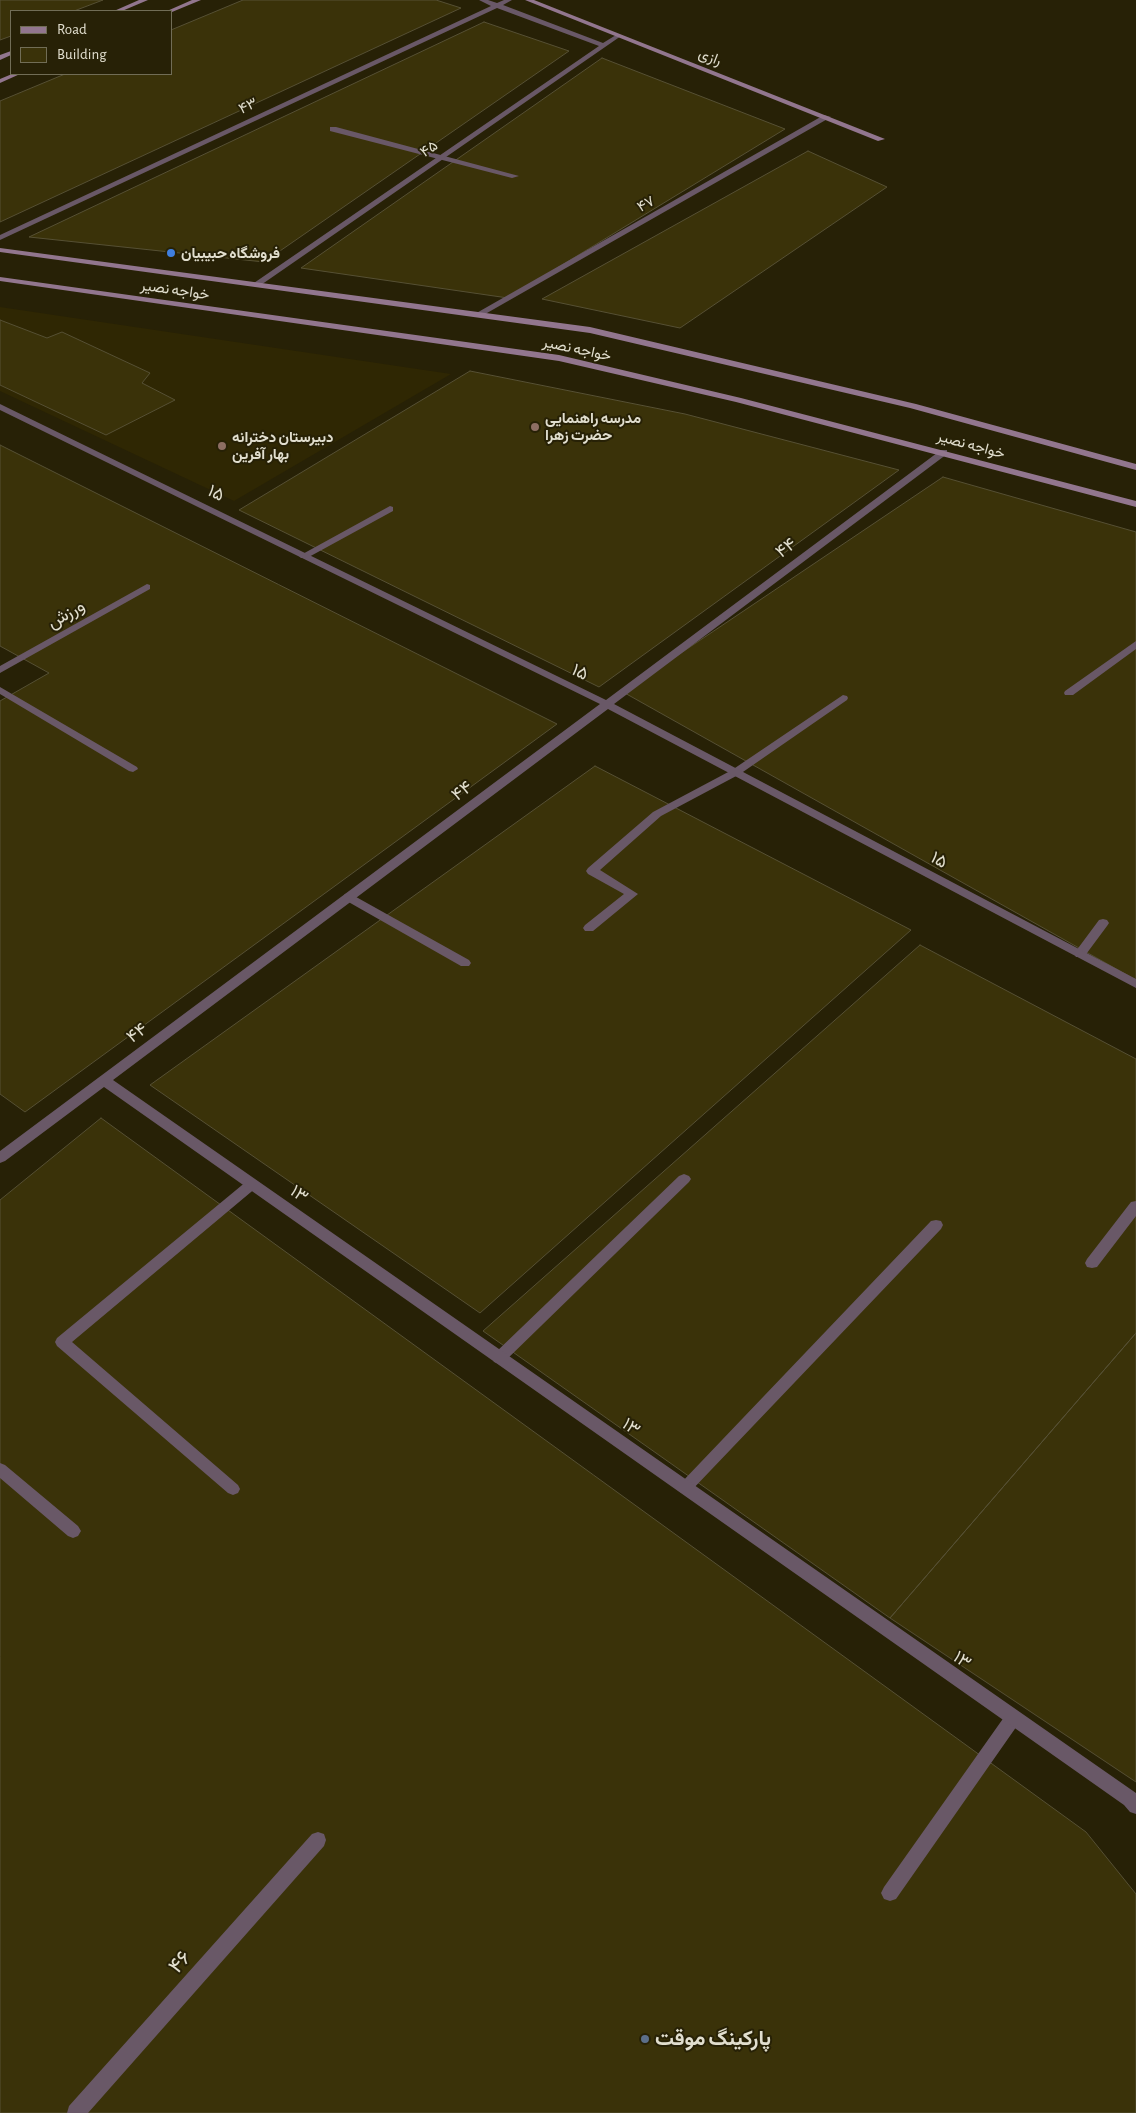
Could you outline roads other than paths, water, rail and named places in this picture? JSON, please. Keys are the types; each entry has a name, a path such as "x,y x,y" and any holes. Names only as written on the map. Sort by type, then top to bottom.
{"main road":[{"path":"120,10 145,0"},
{"path":"172,10 198,0"},
{"name":"رازی","path":"528,0 881,139"},
{"path":"0,81 15,75"},
{"name":"خواجه نصیر","path":"0,250 590,330 913,406 1136,467"},
{"name":"خواجه نصیر","path":"0,279 559,358 738,400 944,452 1136,504"}],"street":[{"path":"482,0 604,46"},
{"name":"۴۳","path":"0,238 509,0"},
{"name":"۴۵","path":"255,285 618,36"},
{"name":"۴۷","path":"477,315 827,117"},
{"path":"333,130 515,176"},
{"name":"۱۵","path":"0,407 607,704 1136,984"},
{"name":"۴۴","path":"1,1156 944,452"},
{"path":"304,556 390,509"},
{"name":"ورزش","path":"0,670 147,586"},
{"path":"1069,693 1136,644"},
{"path":"0,690 133,769"},
{"path":"589,928 632,894 592,871 657,814 736,772 843,698"},
{"path":"349,897 464,963"},
{"path":"1080,954 1103,923"},
{"name":"۱۳","path":"104,1080 1130,1799 1136,1806"},
{"path":"499,1358 684,1178"},
{"path":"233,1489 62,1342 252,1184"},
{"path":"1092,1263 1136,1206"},
{"path":"685,1488 936,1225"},
{"path":"0,1469 73,1531"},
{"path":"890,1893 1013,1718"},
{"name":"۴۶","path":"76,2113 318,1840"}],"place":[{"name":"فروشگاه حبیبیان","path":"171,253"},
{"name":"مدرسه راهنمایی حضرت زهرا","path":"535,427"},
{"name":"دبیرستان دخترانه بهار آفرین","path":"222,446"},
{"name":"پارکینگ موقت","path":"645,2039"}]}
